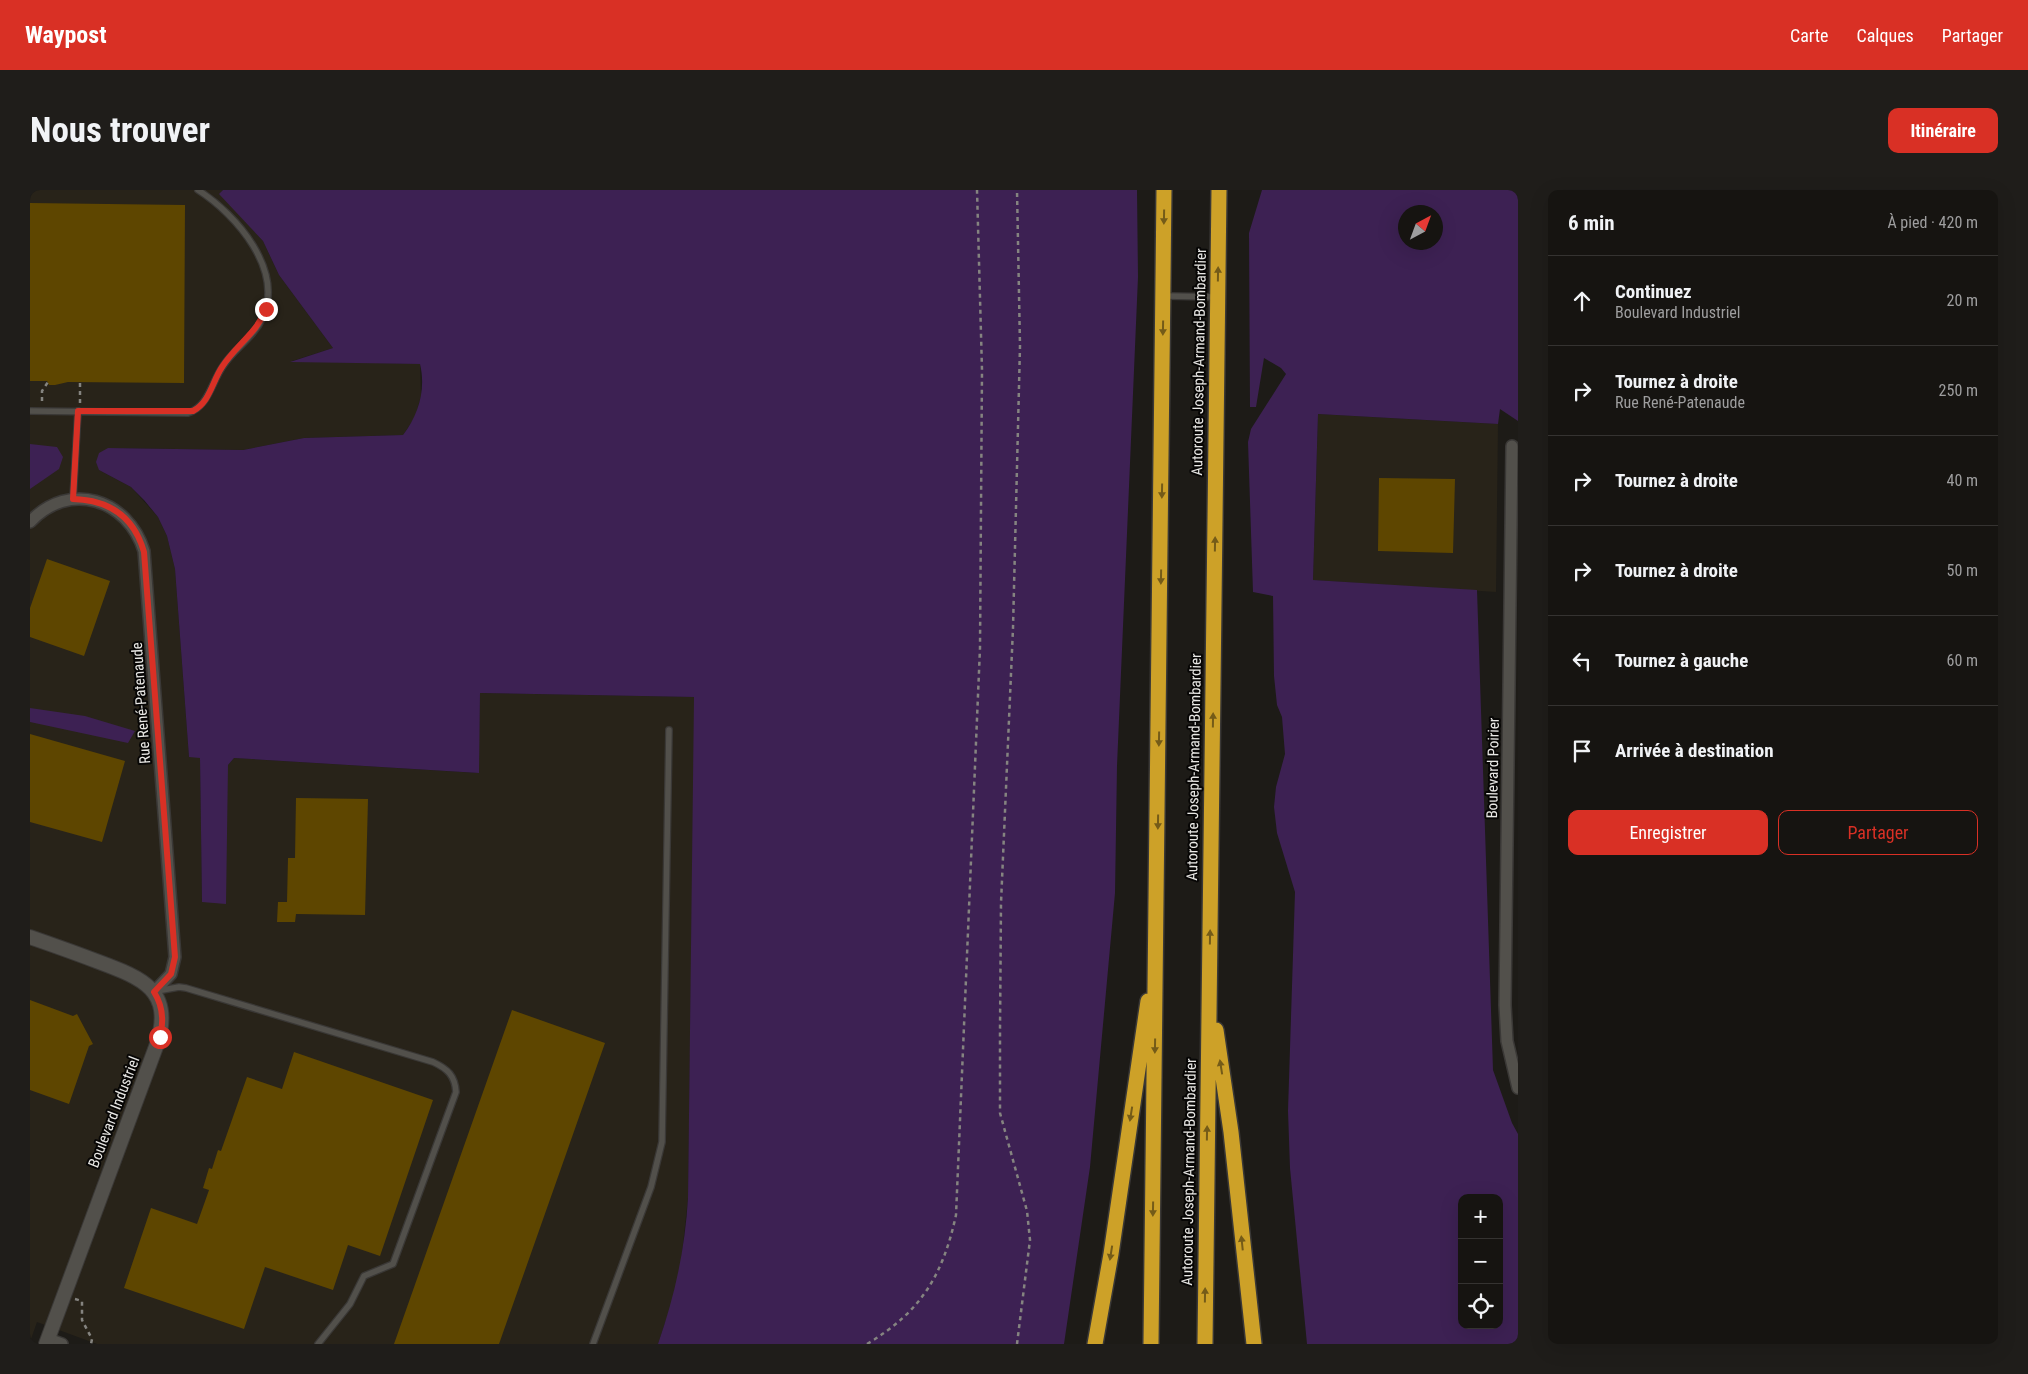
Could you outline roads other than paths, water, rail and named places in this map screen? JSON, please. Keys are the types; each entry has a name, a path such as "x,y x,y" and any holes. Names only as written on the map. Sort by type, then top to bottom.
{"highway":[{"path":"1151,1344 1164,190"},
{"name":"Autoroute Joseph-Armand-Bombardier","path":"1205,1344 1219,190"},
{"path":"1094,1344 1111,1254 1156,945"},
{"path":"1209,986 1231,1132 1254,1344"}],"street":[{"name":"Boulevard Poirier","path":"1512,446 1505,1023 1509,1054 1518,1088"},
{"name":"Rue René-Patenaude","path":"30,522 41,512 53,505 73,499 97,501 119,512 135,529 144,552 175,957 171,974 154,992"},
{"name":"Boulevard Industriel","path":"30,937 135,975 154,992 162,1010 160,1037 47,1342"},
{"path":"47,1342 62,1344"}],"lane":[{"path":"30,411 193,411 203,404 216,377 229,357 262,320 268,297 268,285 261,262 246,236 213,201 198,190"},
{"path":"1163,296 1218,298"},
{"path":"73,499 79,412"},
{"path":"593,1344 651,1187 662,1142 669,730"},
{"path":"154,992 179,986 203,993 433,1062 451,1074 455,1081 456,1092 394,1264 364,1276 350,1304 318,1344"}]}
